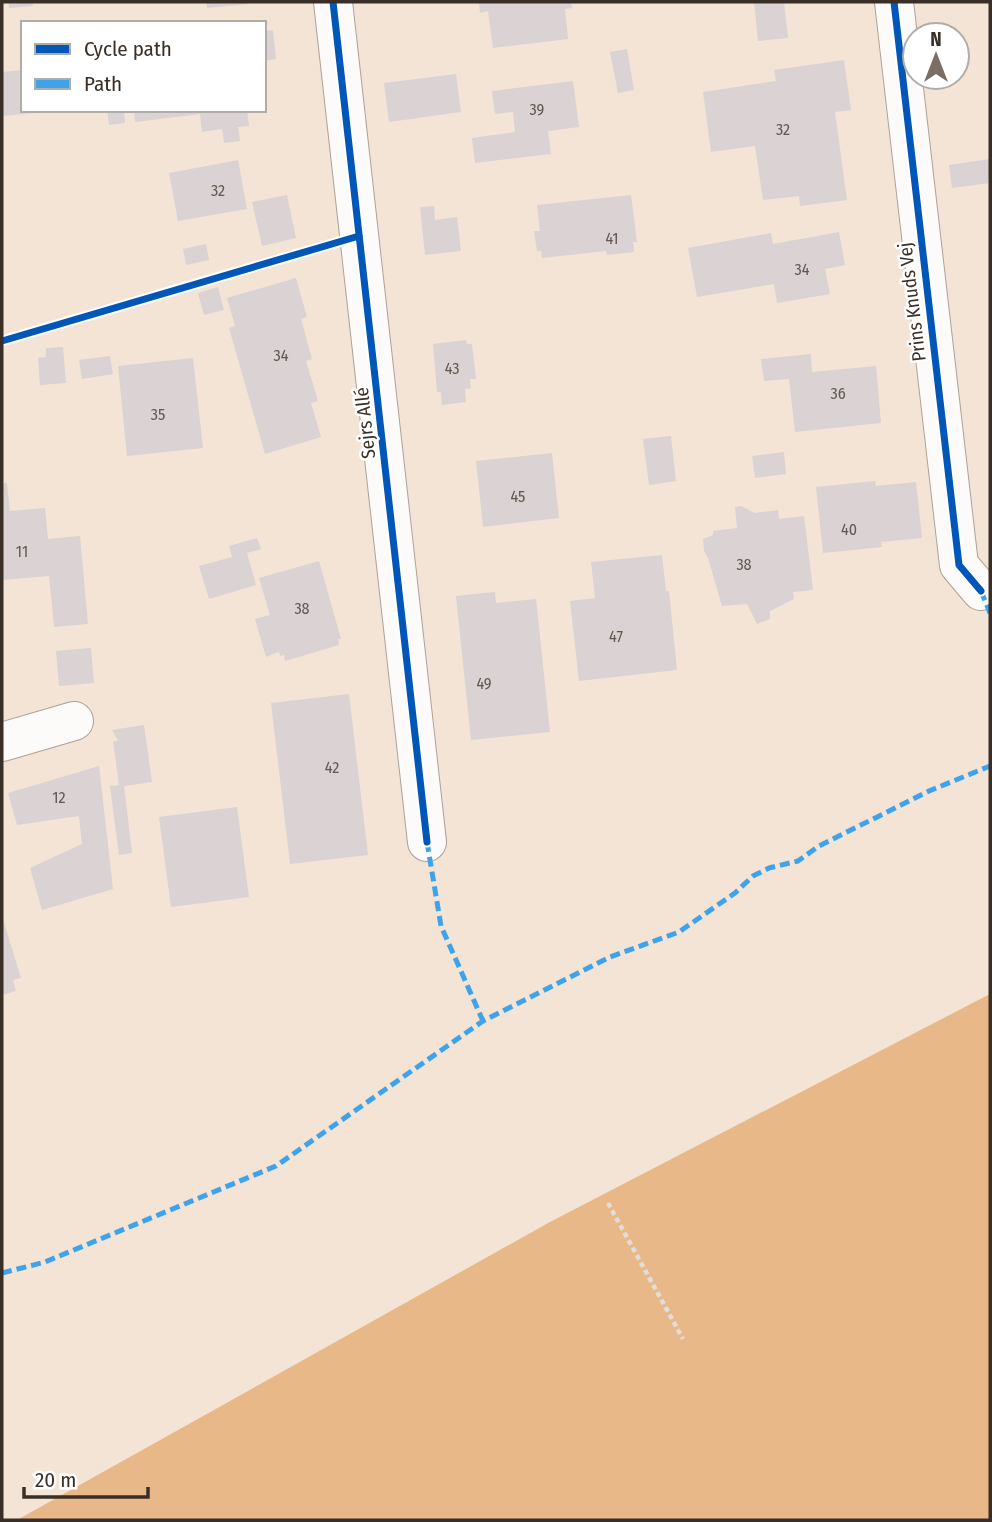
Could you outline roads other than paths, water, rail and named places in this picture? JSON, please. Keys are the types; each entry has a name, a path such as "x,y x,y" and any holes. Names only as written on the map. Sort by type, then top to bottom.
{"street":[{"name":"Sejrs Allé","path":"333,2 427,842"},
{"name":"Prins Knuds Vej","path":"894,2 959,565 981,591"},
{"path":"2,741 74,721"}]}
